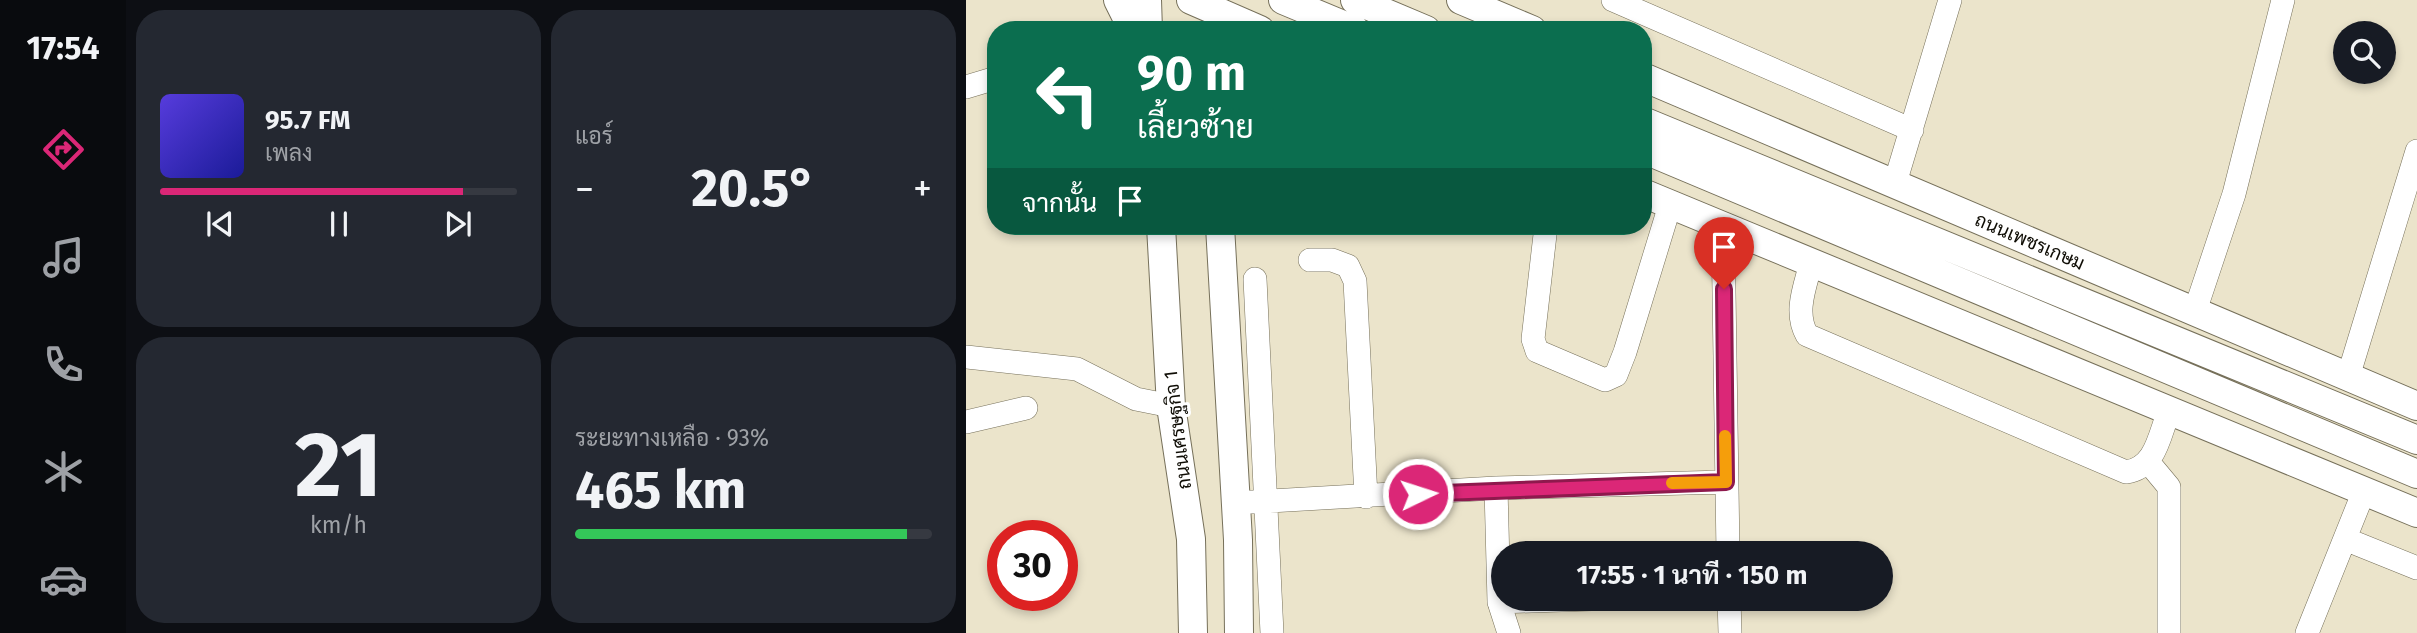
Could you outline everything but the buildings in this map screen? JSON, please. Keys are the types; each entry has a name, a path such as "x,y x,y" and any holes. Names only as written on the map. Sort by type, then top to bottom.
{"main road":[{"path":"1118,0 1128,21"},
{"path":"1147,0 1148,21"},
{"path":"1283,0 1334,21"},
{"path":"1355,0 1405,21"},
{"path":"1470,2 1512,21"},
{"path":"1201,9 1235,21"},
{"name":"ถนนเพชรเกษม","path":"1652,81 2348,377 2413,400"},
{"name":"ถนนเพชรเกษม","path":"1652,126 1754,181 2417,474"},
{"name":"ถนนเพชรเกษม","path":"1652,152 1754,181 2417,440"},
{"path":"1652,197 2417,513"},
{"name":"ถนนเศรษฐกิจ 1","path":"1162,235 1171,406 1191,539 1194,633"},
{"path":"1221,235 1236,502 1239,633"}],"street":[{"path":"1613,0 1912,130"},
{"path":"1895,183 1950,0"},
{"path":"2195,311 2234,194 2283,0"},
{"path":"966,87 987,81"},
{"path":"2348,377 2417,151"},
{"path":"1545,235 1533,339 1537,351 1605,380 1616,375 1625,352 1670,205"},
{"path":"1723,227 1728,541"},
{"path":"1310,260 1332,260 1348,266 1355,281 1366,497"},
{"path":"1811,263 1800,310 1800,323 1807,335 2126,472 2138,470 2149,463 2169,411"},
{"path":"1255,279 1272,633"},
{"path":"966,357 1077,369 1097,376 1113,390 1136,399 1171,406"},
{"path":"966,422 1026,408"},
{"path":"2149,463 2169,487 2169,633"},
{"path":"1236,502 1496,488 1726,482"},
{"path":"1496,488 1497,541"},
{"path":"2307,633 2364,491"},
{"path":"2345,539 2417,568"},
{"path":"1502,611 1509,633"},
{"path":"1729,611 1730,633"}],"slow traffic":[{"path":"1672,483 1726,482 1725,436"}],"route":[{"path":"1418,494 1496,488 1726,482 1724,289"}]}
